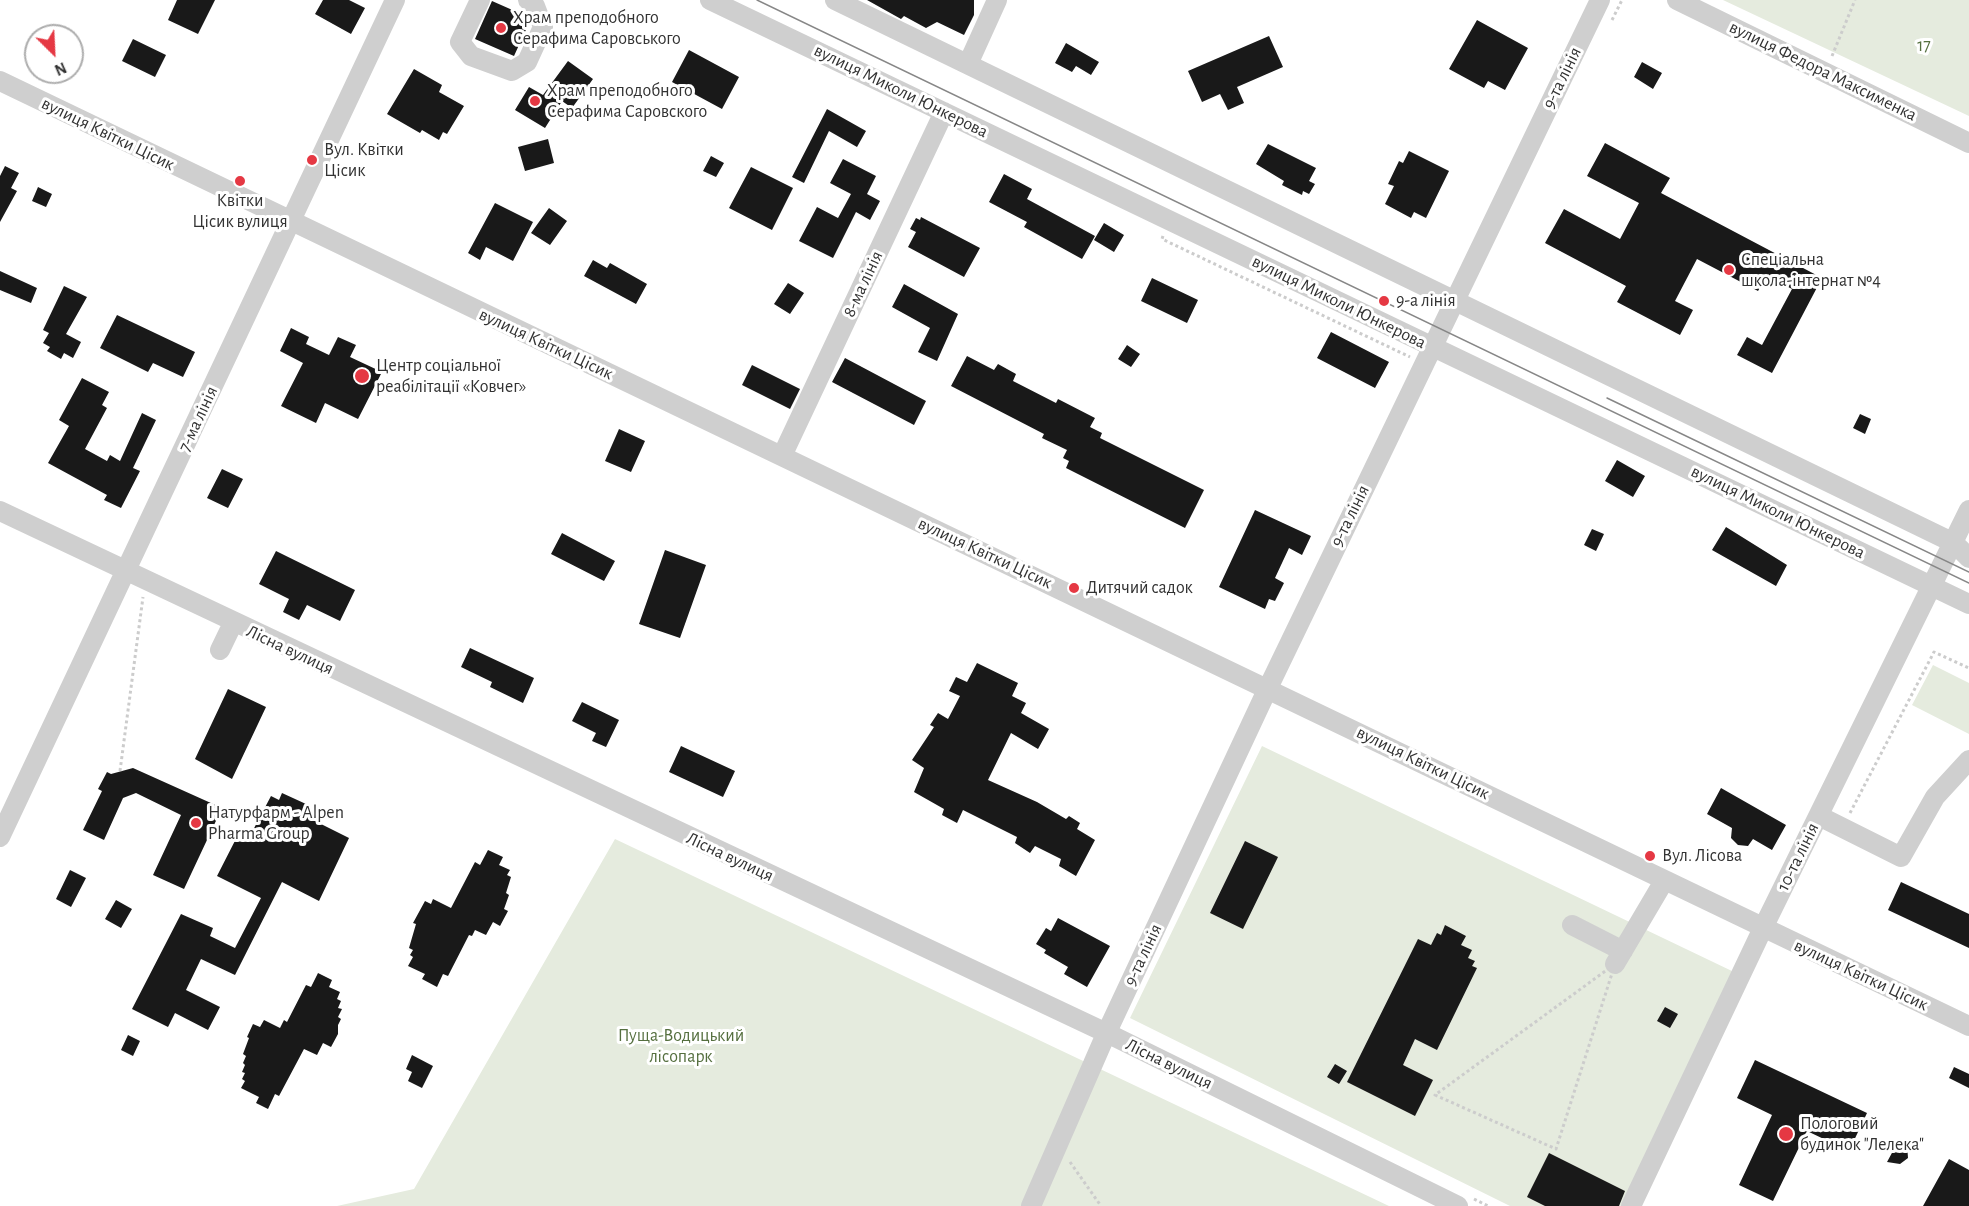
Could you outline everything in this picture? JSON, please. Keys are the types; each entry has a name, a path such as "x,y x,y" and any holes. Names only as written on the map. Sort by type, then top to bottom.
{"street":[{"name":"7-ма лінія","path":"0,837 129,574 395,0"},
{"path":"480,0 460,42 471,56 512,71 527,62 543,27 535,6 528,0"},
{"name":"вулиця Миколи Юнкерова","path":"710,0 1969,604"},
{"path":"835,0 1954,543 1969,558"},
{"path":"968,64 997,0"},
{"name":"9-та лінія","path":"1030,1206 1106,1034 1268,688 1431,346 1600,0"},
{"name":"вулиця Федора Максименка","path":"1677,0 1969,143"},
{"name":"вулиця Квітки Цісик","path":"0,81 1969,1026"},
{"name":"8-ма лінія","path":"782,456 944,112"},
{"name":"10-та лінія","path":"1631,1206 1763,928 1969,510"},
{"name":"Лісна вулиця","path":"0,511 129,574 1106,1034 1458,1206"},
{"path":"220,650 233,623"},
{"path":"1821,817 1901,857 1935,797 1969,760"},
{"path":"1572,925 1619,957 1664,881"}],"path":[{"path":"1825,72 1855,0"},
{"path":"120,771 143,595 129,574"},
{"path":"1842,828 1934,652 1969,668"},
{"path":"1619,957 1556,1149 1435,1095 1454,1082 1619,957"},
{"path":"1058,1146 1101,1206"}],"green space":[{"name":"17","path":"1723,0 1969,0 1969,116"},
{"path":"1933,665 1969,683 1969,734 1912,705"},
{"path":"1262,746 1734,972 1621,1206 1510,1206 1130,1018"},
{"name":"Пуща-Водицький лісопарк","path":"615,839 1389,1206 337,1206 414,1189"}],"building":[{"path":"177,0 215,0 198,34 168,20"},
{"path":"323,0 349,0 365,8 351,34 315,14"},
{"path":"867,0 974,0 974,15 964,35 937,22 926,28 904,16 901,19"},
{"name":"Храм преподобного Серафима Саровського","path":"492,1 526,16 529,23 514,56 475,39"},
{"path":"1477,20 1528,48 1505,90 1488,81 1484,88 1449,69"},
{"path":"1269,36 1283,67 1237,87 1244,103 1228,110 1220,94 1202,102 1188,71"},
{"path":"133,39 166,55 155,77 122,61"},
{"path":"1066,43 1099,62 1091,75 1076,66 1072,72 1055,63"},
{"path":"689,50 739,77 722,109 672,82"},
{"path":"568,61 593,79 572,108 562,101 545,128 515,110 529,87 543,95"},
{"path":"1642,62 1662,73 1653,89 1634,77"},
{"path":"414,69 442,85 439,92 464,106 447,134 443,132 439,140 422,130 420,133 387,114"},
{"path":"827,109 866,131 857,147 829,131 804,183 792,177"},
{"path":"548,139 554,163 525,171 518,147"},
{"path":"1605,143 1670,178 1661,193 1822,278 1772,373 1737,355 1747,337 1762,345 1792,289 1767,276 1758,291 1697,259 1675,301 1693,310 1680,335 1617,302 1626,286 1545,243 1564,209 1620,239 1639,203 1587,176"},
{"path":"1268,144 1316,168 1309,181 1315,184 1309,194 1303,191 1302,195 1282,185 1284,181 1256,164"},
{"path":"1409,151 1449,171 1426,218 1414,212 1411,218 1385,204 1394,186 1388,184 1399,161 1403,163"},
{"path":"711,156 724,163 716,177 703,171"},
{"path":"843,159 876,176 867,194 880,201 870,220 856,212 833,258 799,241 817,207 838,218 851,194 830,183"},
{"path":"5,166 19,173 11,188 17,191 0,222 0,176"},
{"path":"751,167 793,188 772,230 729,208"},
{"path":"1004,174 1032,189 1027,199 1095,236 1082,259 1024,227 1027,222 989,202"},
{"path":"38,187 52,194 46,207 32,201"},
{"path":"495,203 533,222 513,261 486,247 480,260 468,253"},
{"path":"549,208 567,221 550,245 531,233"},
{"path":"921,217 980,248 964,277 908,247 916,232 910,229 916,218 920,220"},
{"path":"1104,223 1124,235 1114,252 1094,240"},
{"path":"593,260 607,268 610,263 647,284 636,304 584,276"},
{"path":"0,271 37,288 31,303 0,290"},
{"path":"1152,278 1198,300 1187,323 1141,301"},
{"path":"788,283 804,293 790,314 774,304"},
{"path":"904,284 958,314 937,361 918,352 930,328 892,307"},
{"path":"64,286 87,297 66,334 81,342 73,358 64,353 61,359 47,351 50,347 43,343 49,333 43,330"},
{"path":"117,315 195,352 183,377 153,363 148,372 100,348"},
{"path":"291,328 309,337 306,344 329,355 338,337 356,345 350,357 382,372 358,419 325,403 316,423 281,406 303,363 280,351"},
{"path":"1331,332 1389,362 1375,388 1317,358"},
{"path":"1127,345 1140,354 1131,367 1118,359"},
{"path":"967,356 994,370 998,364 1016,374 1013,381 1056,403 1058,399 1095,418 1090,427 1102,433 1100,438 1204,490 1185,528 1066,468 1069,461 1063,458 1067,450 1042,438 1044,434 951,386"},
{"path":"845,358 926,401 914,425 832,382"},
{"path":"752,365 800,389 790,409 742,385"},
{"path":"82,378 109,392 102,405 107,408 85,449 107,461 110,455 120,461 142,413 156,420 133,468 140,471 121,508 104,500 107,495 48,463 69,426 59,420"},
{"path":"1860,414 1871,419 1865,434 1853,428"},
{"path":"619,429 645,441 631,472 605,461"},
{"path":"1617,460 1645,476 1633,497 1605,481"},
{"path":"222,469 243,479 228,508 207,498"},
{"path":"1255,510 1311,536 1302,555 1289,548 1275,578 1284,583 1275,601 1269,599 1265,609 1219,587"},
{"path":"1726,527 1787,565 1776,586 1712,550"},
{"path":"1592,529 1604,534 1596,551 1584,545"},
{"path":"562,533 615,561 604,581 551,554"},
{"path":"665,550 706,565 680,638 639,624"},
{"path":"276,551 355,590 340,621 307,605 299,620 283,612 289,599 259,584"},
{"path":"470,648 534,678 523,703 490,687 492,682 461,667"},
{"path":"977,663 1018,683 1012,696 1026,703 1021,713 1049,729 1038,749 1011,733 988,780 1037,802 1066,819 1069,816 1080,823 1077,829 1095,840 1076,876 1059,866 1061,859 1035,846 1030,853 1015,843 1017,837 963,810 957,823 942,815 944,809 914,792 924,768 912,760 934,727 930,725 938,713 948,719 960,696 949,691 956,677 967,682"},
{"path":"228,689 266,707 232,779 195,759"},
{"path":"582,702 619,720 606,747 592,741 596,733 572,721"},
{"path":"681,746 735,771 723,797 669,772"},
{"name":"Натурфарм - Alpen Pharma Group","path":"133,768 222,808 184,889 153,875 181,815 136,793 123,798 104,840 83,830 102,791 98,789 107,772 111,774"},
{"path":"1721,788 1786,825 1772,850 1753,839 1748,846 1738,845 1731,838 1732,828 1707,814"},
{"path":"282,793 306,804 301,814 349,838 319,901 282,882 235,975 201,959 186,990 220,1007 208,1030 175,1013 168,1027 132,1009 181,914 213,928 210,936 235,948 261,898 217,876 241,829 251,834 271,796 279,800"},
{"path":"1245,841 1278,857 1243,929 1210,913"},
{"path":"488,850 503,857 499,865 510,870 507,875 511,877 506,893 509,895 504,909 508,911 500,926 493,922 486,935 475,930 472,936 469,935 448,976 443,974 437,987 422,979 425,974 408,966 413,957 410,955 413,950 409,948 416,924 413,923 425,901 431,904 433,899 451,908 475,862 480,865"},
{"path":"70,870 86,878 71,907 56,899"},
{"path":"1901,882 1969,914 1969,948 1888,910"},
{"path":"116,900 132,909 121,928 105,919"},
{"path":"1058,918 1110,946 1087,987 1064,974 1068,967 1044,953 1046,950 1036,944 1046,928 1051,931"},
{"path":"1445,925 1466,936 1461,945 1472,950 1468,958 1475,961 1472,966 1477,968 1437,1050 1415,1039 1403,1065 1433,1080 1415,1116 1347,1082 1418,939 1431,945 1437,933 1441,935"},
{"path":"318,973 332,980 329,987 340,992 337,999 341,1001 338,1008 342,1009 338,1017 341,1019 338,1034 331,1047 323,1043 317,1055 304,1049 279,1096 275,1094 268,1109 256,1103 259,1097 241,1088 245,1081 242,1079 245,1073 242,1072 246,1056 243,1054 249,1038 247,1037 253,1024 260,1027 264,1020 280,1028 284,1020 287,1022 306,985 311,987"},
{"path":"1665,1007 1678,1014 1670,1028 1657,1021"},
{"path":"128,1035 140,1041 133,1056 121,1050"},
{"path":"412,1055 433,1066 422,1088 408,1081 412,1072 406,1069"},
{"path":"1755,1060 1867,1113 1849,1151 1807,1131 1773,1201 1739,1185 1772,1115 1737,1098"},
{"path":"1335,1064 1347,1071 1339,1084 1327,1077"},
{"path":"1954,1067 1969,1074 1969,1088 1949,1078"},
{"path":"1899,1140 1907,1144 1908,1158 1900,1164 1887,1162"},
{"path":"1549,1153 1625,1191 1619,1206 1545,1206 1527,1197"},
{"path":"1949,1159 1969,1170 1969,1206 1923,1206"}],"tram line":[{"path":"757,0 1969,583"},
{"path":"1607,398 1969,572"}],"place":[{"name":"Храм преподобного Серафима Саровського","path":"501,28"},
{"name":"Храм преподобного Серафима Саровского","path":"535,101"},
{"name":"Вул. Квітки Цісик","path":"312,160"},
{"name":"Квітки Цісик вулиця","path":"240,181"},
{"name":"Спеціальна школа-інтернат №4","path":"1729,270"},
{"name":"9-а лінія","path":"1384,301"},
{"name":"Центр соціальної реабілітації «Ковчег»","path":"362,376"},
{"name":"Дитячий садок","path":"1074,588"},
{"name":"Натурфарм - Alpen Pharma Group","path":"196,823"},
{"name":"Вул. Лісова","path":"1650,856"},
{"name":"Пологовий будинок \"Лелека\"","path":"1786,1134"}]}
